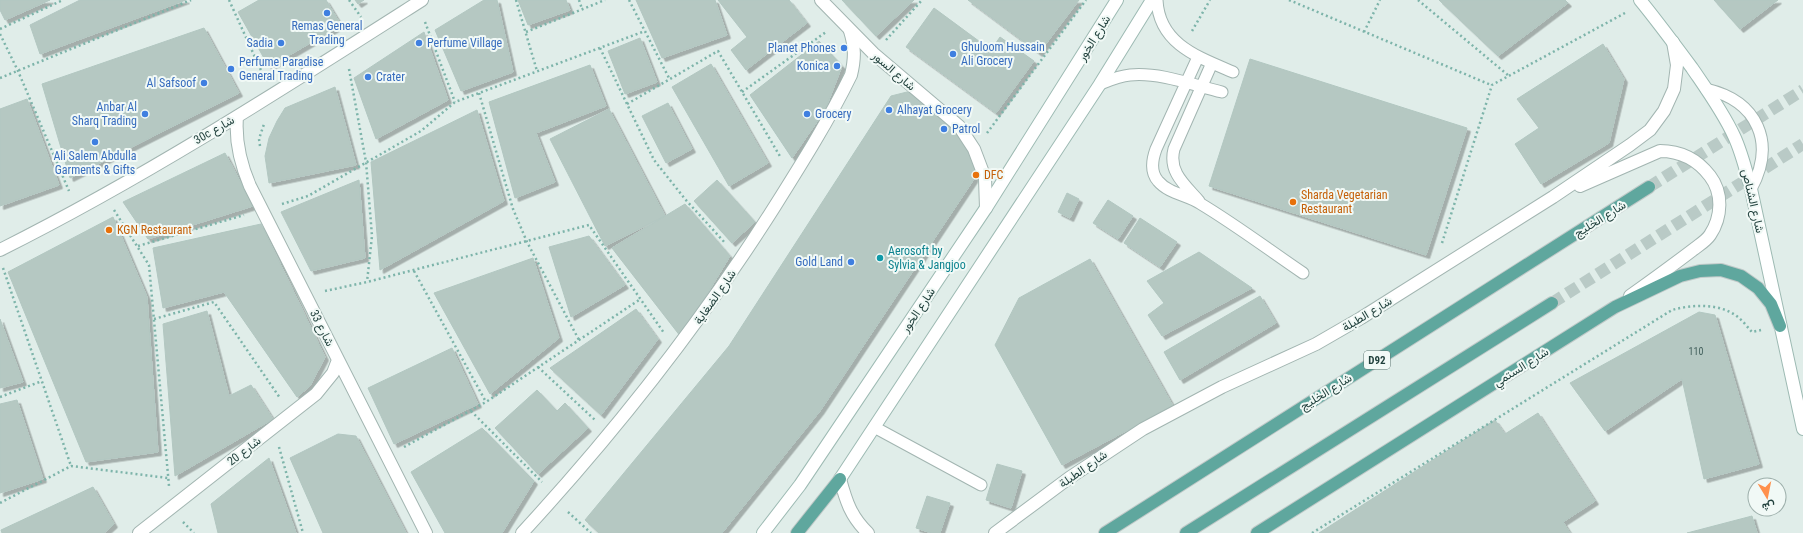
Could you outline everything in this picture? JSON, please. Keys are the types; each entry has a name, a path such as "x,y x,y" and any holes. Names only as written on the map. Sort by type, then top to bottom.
{"main road":[{"name":"شارع الخليج","path":"1105,533 1649,187"},
{"name":"شارع الستمي","path":"1259,532 1615,308 1680,276 1700,271 1721,270 1741,276 1758,288 1771,304 1780,326"},
{"path":"1186,533 1552,303"},
{"path":"797,533 840,479"}],"street":[{"name":"شارع السور","path":"821,0 873,53 959,126 974,149 985,178 986,208"},
{"name":"شارع الخور","path":"763,533 800,485 986,208 1117,0"},
{"path":"868,533 859,525 847,504 840,479 1100,84 1152,0"},
{"name":"30c شارع","path":"0,250 77,210 237,117 345,50 420,1"},
{"name":"شارع الشناص","path":"1641,2 1673,42 1722,112 1734,136 1744,162 1803,429"},
{"name":"شارع الضغاية","path":"522,533 555,498 610,434 676,350 741,260 793,178 851,75 855,53 850,31"},
{"name":"شارع الطبلة","path":"995,533 1069,478 1143,429 1222,387 1309,347 1362,318 1553,197 1630,145 1650,130 1664,111 1674,89 1677,65 1673,42"},
{"name":"شارع 33","path":"237,117 236,134 241,165 250,186 426,533"},
{"path":"1553,197 1660,151 1674,151 1687,156 1705,169 1715,183 1720,202 1718,221 1709,237 1615,308"},
{"name":"شارع 20","path":"139,533 316,394 325,384 338,360"}],"lane":[{"path":"1157,0 1162,22 1169,36 1182,47 1198,57 1233,72"},
{"path":"1198,57 1152,160 1153,170 1157,180 1164,187 1200,203 1303,273"},
{"path":"1200,203 1175,172 1172,157 1174,149 1212,63"},
{"path":"1100,84 1114,78 1129,75 1145,75 1222,92"},
{"path":"1706,89 1722,93 1737,101 1749,112 1757,126 1762,142 1763,159 1759,174 1751,189"},
{"path":"874,427 981,485"}],"path":[{"path":"0,29 63,0"},
{"path":"0,78 191,0"},
{"path":"516,0 537,71"},
{"path":"579,0 582,9"},
{"path":"526,32 605,0"},
{"path":"629,0 670,80"},
{"path":"873,53 922,0"},
{"path":"1289,0 1492,85"},
{"path":"1364,32 1380,0"},
{"path":"1418,0 1509,76"},
{"path":"420,1 455,102"},
{"path":"1442,244 1492,85 1641,2"},
{"path":"742,92 842,22"},
{"path":"138,246 308,196 421,131 455,102 645,31"},
{"path":"0,34 18,71 77,210"},
{"path":"600,48 654,160 684,199 741,260"},
{"path":"345,50 366,162 372,236 367,282"},
{"path":"627,104 718,51 793,178"},
{"path":"479,93 513,209 527,242 579,340"},
{"path":"103,195 150,265 171,509 194,533"},
{"path":"305,295 414,271 589,225 639,300 676,350"},
{"path":"2,266 71,466"},
{"path":"414,271 486,402"},
{"path":"387,457 486,402 639,300"},
{"path":"154,319 214,302 291,414"},
{"path":"1312,533 1672,310 1686,306 1713,307 1738,317 1752,332 1780,326"},
{"path":"538,367 610,434"},
{"path":"0,396 42,381"},
{"path":"471,411 591,533"},
{"path":"274,428 303,533"},
{"path":"0,504 71,466 168,478"}],"building":[{"path":"0,0 50,0 5,20 0,10"},
{"path":"80,0 186,0 40,54 30,25"},
{"path":"259,0 326,0 341,25 269,67 238,12"},
{"path":"355,0 364,0 358,4"},
{"path":"484,0 497,0 513,72 461,91 435,30"},
{"path":"518,0 566,0 570,10 528,25"},
{"path":"636,0 715,0 727,35 662,58"},
{"path":"718,0 789,0 807,23 746,70 731,50 747,37"},
{"path":"842,0 914,0 876,36"},
{"path":"968,0 1079,0 1039,53"},
{"path":"1439,0 1565,0 1568,3 1498,56"},
{"path":"1714,0 1778,0 1740,29"},
{"path":"934,8 991,50 1000,37 1034,61 996,113 906,47"},
{"path":"204,28 239,93 70,178 42,84"},
{"path":"424,32 448,100 376,139 354,78"},
{"path":"640,38 657,82 625,94 608,51"},
{"path":"819,41 842,66 825,110 792,158 750,95"},
{"path":"1603,44 1624,79 1609,143 1541,184 1515,144 1539,128 1517,99"},
{"path":"1250,59 1467,128 1426,255 1209,186"},
{"path":"711,64 768,163 729,186 672,87"},
{"path":"590,65 606,106 536,133 555,182 515,198 489,102"},
{"path":"335,87 356,165 269,183 265,156 269,138 285,108"},
{"name":"Gold Land","path":"907,92 920,93 969,145 975,166 974,179 820,411 722,533 599,533 585,520 729,346 891,96"},
{"path":"27,99 59,185 0,206 0,109"},
{"path":"668,103 692,149 666,163 642,116"},
{"path":"609,109 665,216 605,246 550,139"},
{"path":"477,110 504,201 380,270 371,162"},
{"path":"225,153 253,206 148,239 123,202"},
{"path":"359,180 365,258 311,271 281,212"},
{"path":"717,180 755,222 732,243 694,201"},
{"path":"1067,193 1079,199 1070,218 1058,212"},
{"path":"1108,200 1133,216 1118,239 1093,223"},
{"path":"685,204 730,256 681,337 612,248"},
{"path":"113,217 147,297 158,452 86,462 8,272"},
{"path":"1140,218 1177,242 1160,267 1124,243"},
{"path":"261,224 325,357 310,386 297,397 224,292 163,308 153,248"},
{"path":"589,236 625,285 571,317 549,247"},
{"path":"1199,252 1252,288 1162,336 1148,315 1164,303 1147,281"},
{"path":"533,258 559,338 490,394 434,293"},
{"path":"1090,259 1173,406 1062,465 995,345 1019,298"},
{"path":"1260,296 1276,323 1180,380 1164,352"},
{"path":"636,309 658,339 601,415 550,368"},
{"path":"207,311 229,396 251,385 273,419 175,476 163,324"},
{"path":"1699,312 1715,315 1759,464 1704,479 1682,379 1605,431 1570,383"},
{"path":"0,319 23,382 0,388"},
{"path":"452,348 478,404 394,444 368,388"},
{"path":"537,390 557,411 565,403 588,428 538,474 495,428"},
{"path":"17,400 43,479 0,493 0,404"},
{"path":"1538,413 1595,501 1563,522 1570,533 1319,533 1495,420 1505,434"},
{"path":"482,428 534,481 502,533 445,533 411,472"},
{"path":"338,434 356,436 406,533 323,533 290,458"},
{"path":"269,458 296,533 218,533 211,504"},
{"path":"997,464 1022,471 1011,508 986,500"},
{"path":"93,487 114,524 104,533 2,533 1,530"},
{"path":"927,496 950,503 940,533 932,533 916,528"},
{"path":"1752,517 1757,533 1687,533"}],"tunnel":[{"path":"1649,187 1803,90"},
{"path":"1552,303 1803,144"}],"place":[{"name":"Remas General Trading","path":"327,13"},
{"name":"Sadia","path":"281,43"},
{"name":"Perfume Village","path":"419,43"},
{"name":"Planet Phones","path":"844,48"},
{"name":"Ghuloom Hussain Ali Grocery","path":"953,54"},
{"name":"Konica","path":"837,66"},
{"name":"Perfume Paradise General Trading","path":"231,69"},
{"name":"Crater","path":"368,77"},
{"name":"Al Safsoof","path":"204,83"},
{"name":"Alhayat Grocery","path":"889,110"},
{"name":"Anbar Al Sharq Trading","path":"145,114"},
{"name":"Grocery","path":"807,114"},
{"name":"Patrol","path":"944,129"},
{"name":"Ali Salem Abdulla Garments & Gifts","path":"95,142"},
{"name":"DFC","path":"976,175"},
{"name":"Sharda Vegetarian Restaurant","path":"1293,202"},
{"name":"KGN Restaurant","path":"109,230"},
{"name":"Aerosoft by Sylvia & Jangjoo","path":"880,258"},
{"name":"Gold Land","path":"851,262"}]}
